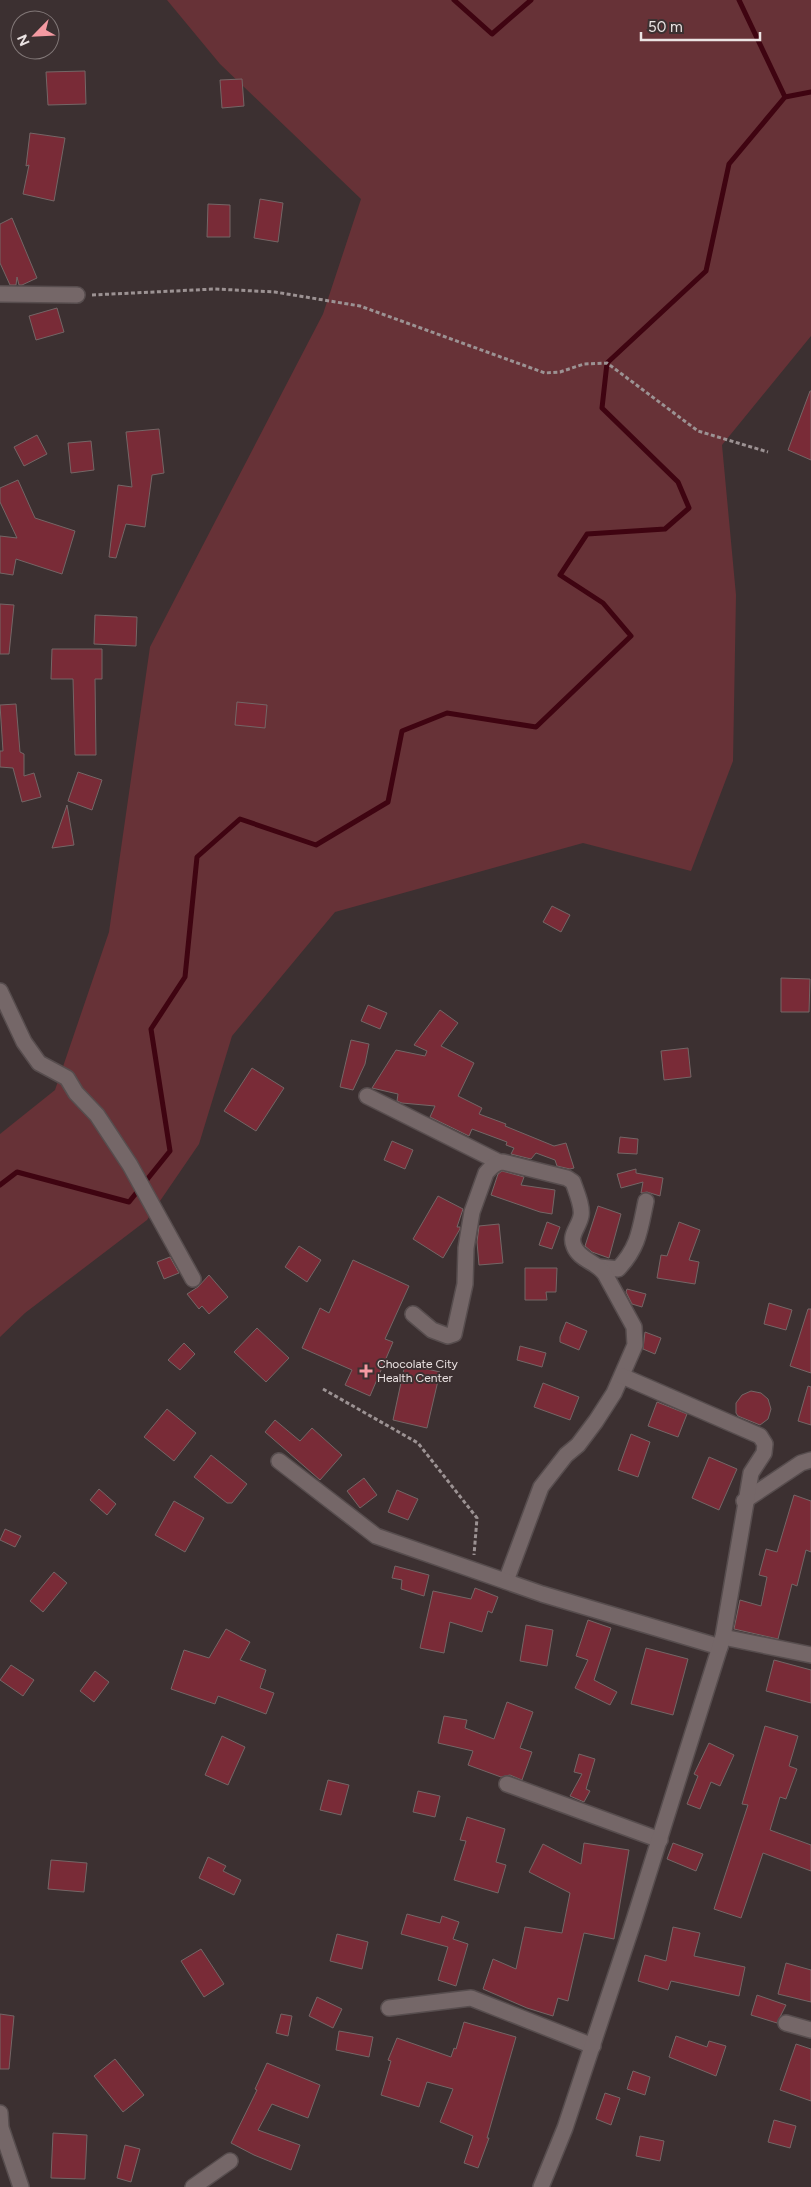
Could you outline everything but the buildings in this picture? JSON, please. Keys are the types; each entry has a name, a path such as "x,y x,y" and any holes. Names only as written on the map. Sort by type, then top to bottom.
{"street":[{"path":"0,294 77,295"},
{"path":"0,990 24,1042 40,1063 66,1078 76,1093 97,1115 130,1165 193,1279"},
{"path":"367,1096 499,1162 567,1178 573,1182 581,1215 573,1233 573,1245 579,1255 600,1267 618,1269 631,1256 638,1237 646,1200"},
{"path":"413,1314 440,1334 448,1336 454,1334 465,1284 466,1248 472,1212 486,1172 499,1162"},
{"path":"506,1581 541,1487 566,1455 578,1446 614,1393 635,1346 634,1328 600,1267"},
{"path":"541,2187 565,2128 593,2046 660,1840 721,1642 744,1501 751,1473 764,1452 765,1444 760,1436 622,1376"},
{"path":"744,1501 801,1463 811,1460"},
{"path":"280,1461 376,1536 542,1594 721,1642 811,1655"},
{"path":"507,1784 660,1840"},
{"path":"389,2008 471,1998 593,2046"},
{"path":"786,2022 811,2030"},
{"path":"0,2113 1,2128 22,2187"},
{"path":"193,2187 230,2161"}],"path":[{"path":"77,295 224,290 275,292 360,306 544,374 560,372 584,364 607,363 698,431 768,452"},
{"path":"324,1389 418,1443 477,1518 473,1569"}],"shaded area":[{"path":"167,0 811,0 811,336 722,445 736,595 733,761 691,871 583,843 335,912 232,1036 199,1144 147,1220 25,1313 0,1337 0,1134 55,1090 109,932 150,647 323,314 361,199 220,64"}],"waterway":[{"path":"454,0 492,34 531,0"},
{"path":"739,0 785,97"},
{"path":"0,1185 17,1172 129,1202 170,1151 151,1029 185,977 197,857 240,819 316,845 388,802 402,731 447,713 536,727 631,636 603,603 560,575 587,534 665,529 689,508 678,482 602,408 607,363 706,271 729,164 785,97 811,92"}],"place":[{"name":"Chocolate City Health Center","path":"366,1371"}]}
